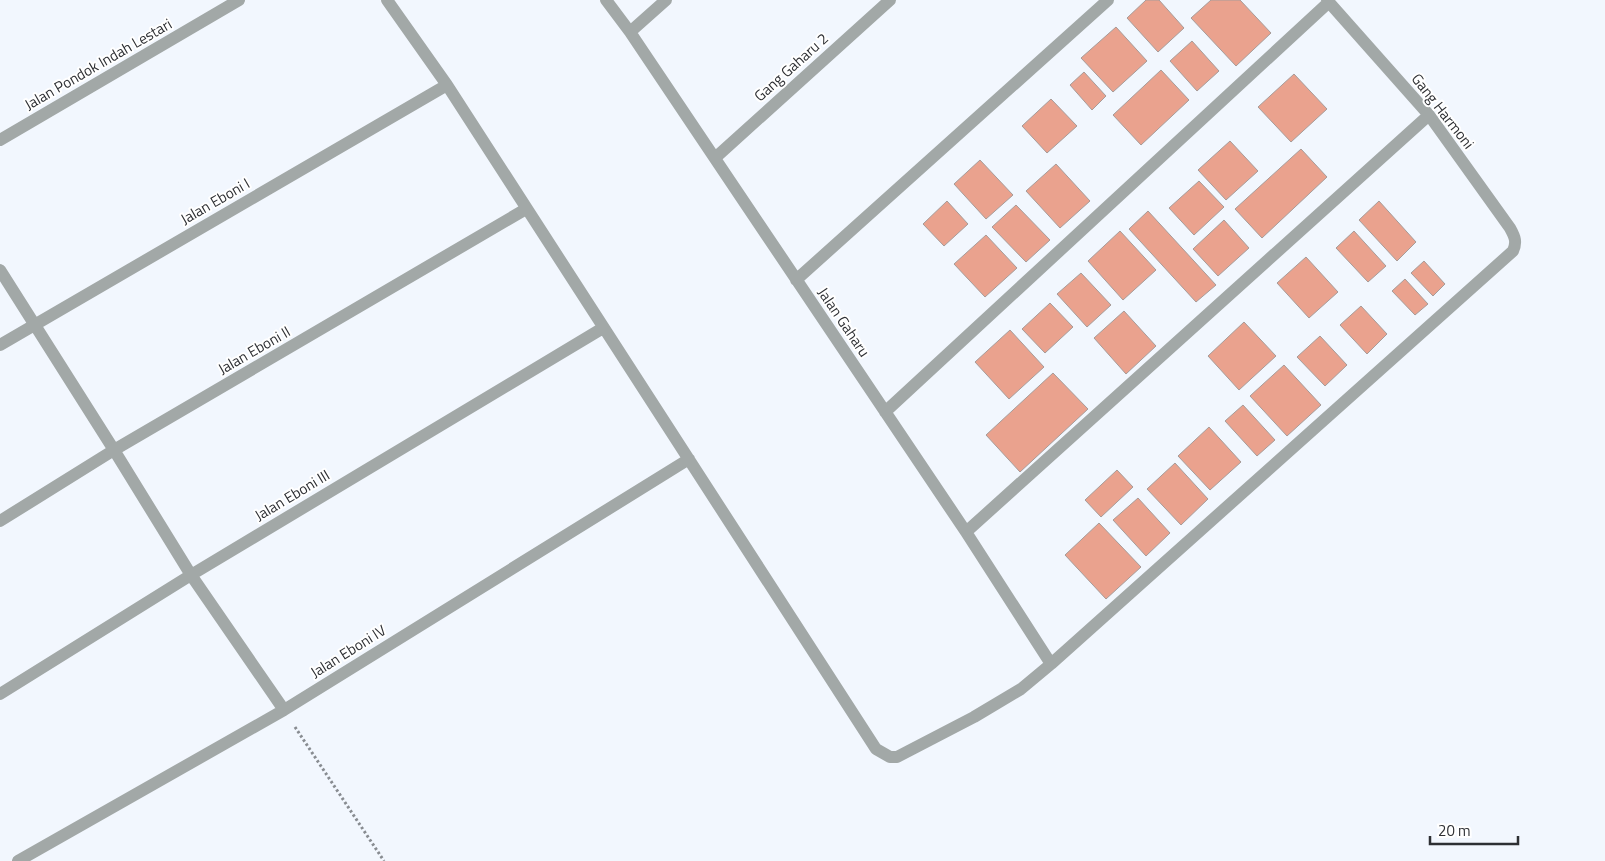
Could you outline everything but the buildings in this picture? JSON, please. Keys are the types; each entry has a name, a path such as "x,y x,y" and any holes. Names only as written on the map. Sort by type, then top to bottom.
{"street":[{"name":"Jalan Pondok Indah Lestari","path":"0,140 239,0"},
{"path":"387,0 447,85 603,328 690,458 876,749 884,754 897,757 974,718 1021,689 1051,664"},
{"name":"Jalan Gaharu","path":"606,0 630,32 966,532 1051,664"},
{"path":"630,32 666,0"},
{"name":"Gang Gaharu 2","path":"714,158 890,0"},
{"path":"796,280 1108,0"},
{"path":"884,412 1328,1"},
{"name":"Gang Harmoni","path":"1051,664 1513,251 1516,244 1510,228 1429,115 1328,1"},
{"name":"Jalan Eboni I","path":"0,345 447,85"},
{"path":"966,532 1429,115"},
{"name":"Jalan Eboni II","path":"0,521 114,450 526,209"},
{"path":"0,270 191,575 284,710"},
{"name":"Jalan Eboni III","path":"0,694 191,575 603,328"},
{"name":"Jalan Eboni IV","path":"18,861 284,710 690,458"}],"path":[{"path":"284,710 384,861"}]}
